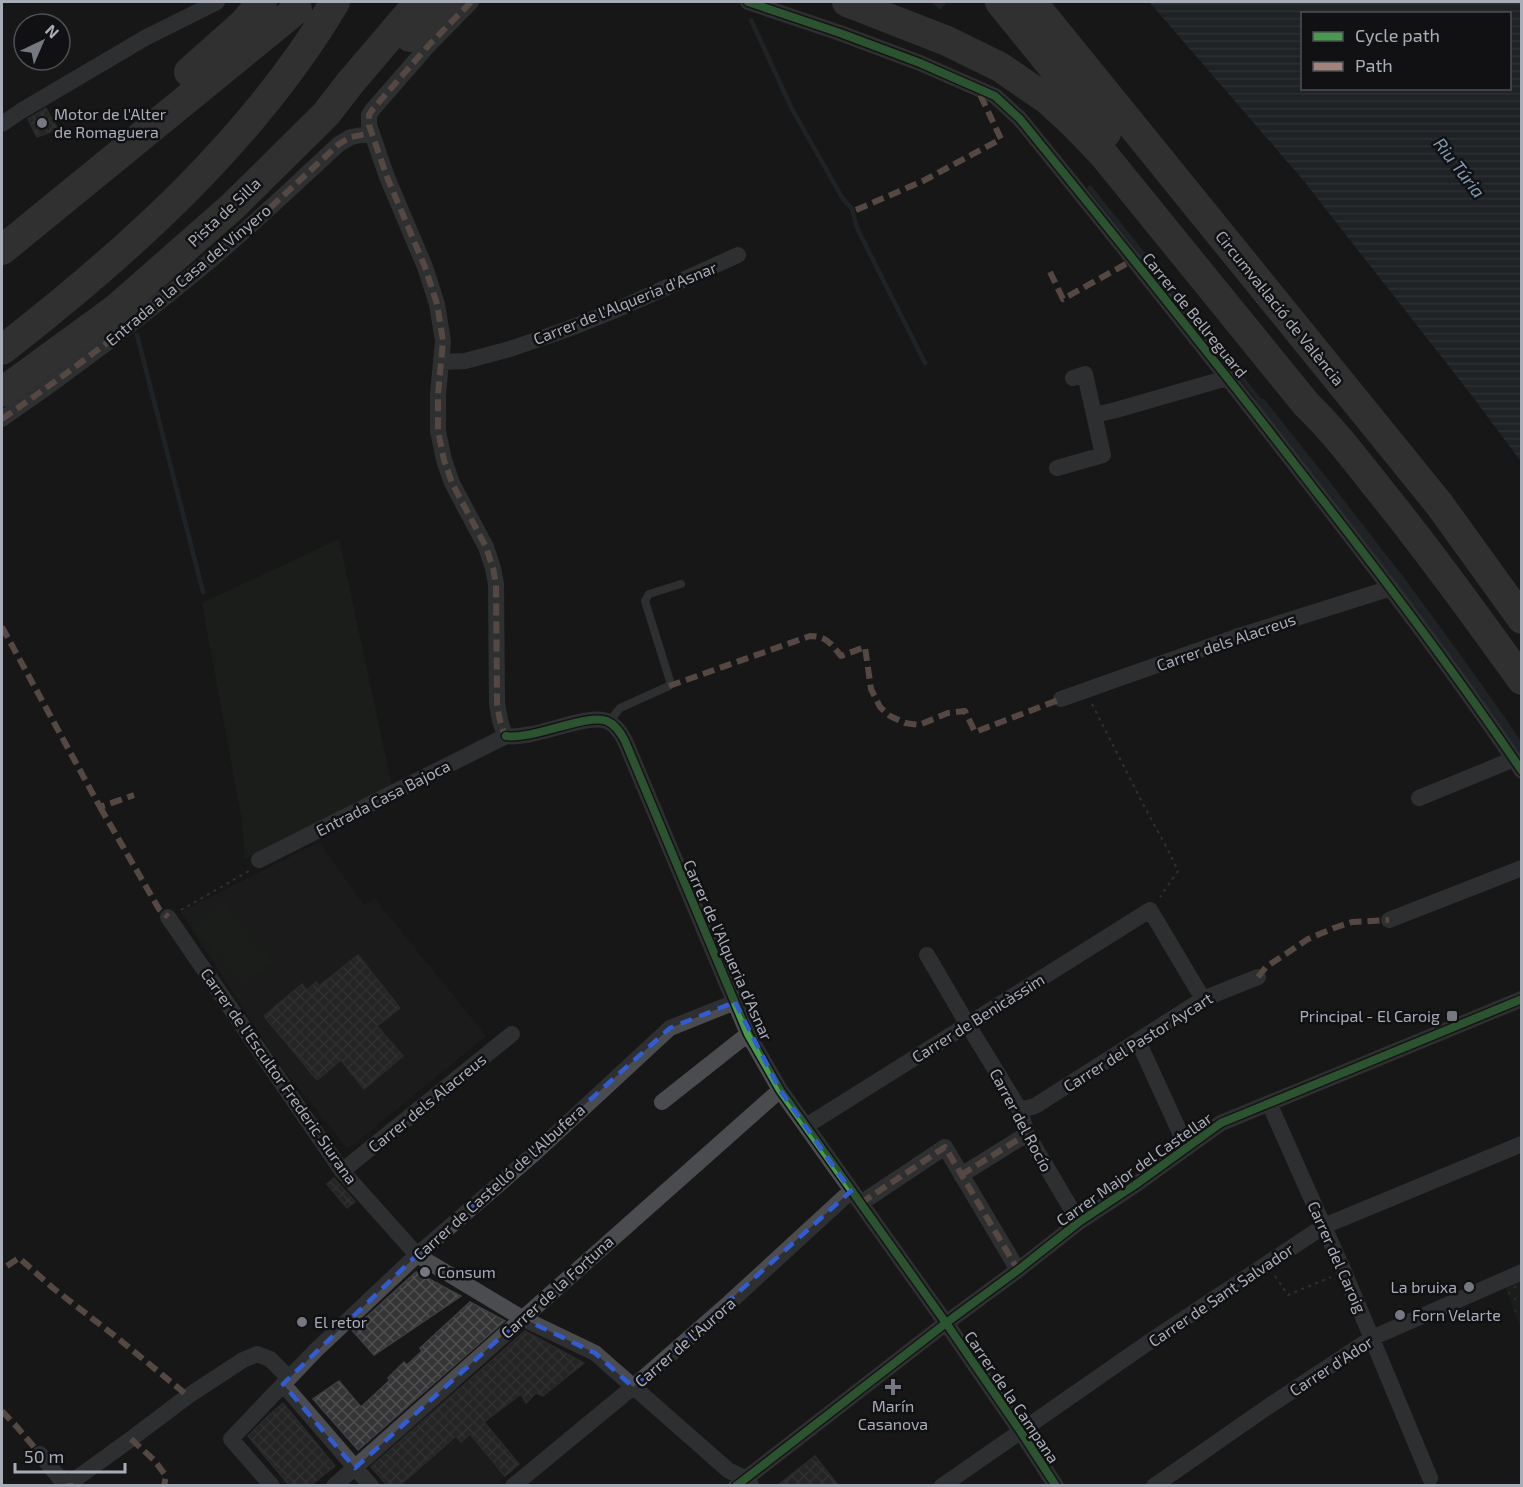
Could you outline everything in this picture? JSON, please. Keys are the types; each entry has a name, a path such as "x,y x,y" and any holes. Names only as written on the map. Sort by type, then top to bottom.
{"highway":[{"path":"2,238 243,24 262,2"},
{"path":"2,350 109,262 212,164 287,74 335,2"},
{"name":"Pista de Silla","path":"2,392 117,308 233,206 326,114 419,2"},
{"path":"326,114 359,91 447,2"},
{"path":"847,2 947,41 1000,67 1047,100 1074,124 1103,154 1306,404 1325,422 1456,588 1521,680"},
{"name":"Circumval·lació de València","path":"1000,2 1122,153 1312,400 1325,422"},
{"name":"Circumval·lació de València","path":"1032,2 1438,504 1521,619"},
{"path":"2,250 297,9"}],"street":[{"path":"2,124 145,38 217,2"},
{"path":"471,2 428,46 373,109 369,115 369,125 387,177 425,267 437,304 443,341 438,394 438,431 452,483 486,547 493,568 496,584 497,703 502,729 506,736 513,737 589,721 609,722"},
{"name":"Carrer de Bellreguard","path":"748,2 920,63 995,96 1020,119 1391,588 1477,705 1517,765"},
{"name":"Entrada a la Casa del Vinyero","path":"2,419 126,329 193,275 339,144 351,137 372,134"},
{"name":"Carrer de l'Alqueria d'Asnar","path":"441,362 465,361 510,349 558,332 623,307 738,255"},
{"path":"1057,468 1102,455 1085,374 1073,378"},
{"path":"1095,415 1227,378"},
{"name":"Carrer dels Alacreus","path":"1061,699 1236,637 1391,588"},
{"name":"Carrer de l'Alqueria d'Asnar","path":"609,722 619,731 625,741 748,1034 780,1090 946,1323"},
{"name":"Entrada Casa Bajoca","path":"259,860 506,736"},
{"path":"1419,798 1517,765"},
{"path":"1389,920 1521,868"},
{"path":"1150,910 1203,999"},
{"name":"Carrer de Benicàssim","path":"806,1126 1150,910"},
{"name":"Carrer de l'Escultor Frederic Siurana","path":"168,917 342,1171 417,1255 522,1318 595,1353 744,1483"},
{"name":"Carrer del Rocío","path":"927,955 1020,1110 1027,1134 1079,1222"},
{"name":"Carrer del Pastor Aycart","path":"1020,1110 1035,1106 1203,999 1258,976"},
{"name":"Carrer Major del Castellar","path":"744,1483 946,1323 1079,1222 1221,1123 1521,999"},
{"name":"Carrer de Castelló de l'Albufera","path":"272,1485 231,1439 286,1381 417,1255 535,1153 670,1028 735,1002"},
{"name":"Carrer dels Alacreus","path":"342,1171 512,1034"},
{"path":"662,1102 748,1034"},
{"path":"1138,1041 1187,1148"},
{"name":"Carrer de la Fortuna","path":"334,1485 780,1090"},
{"name":"Carrer del Caroig","path":"1269,1103 1324,1226 1430,1478"},
{"path":"1018,1270 961,1174 1027,1134"},
{"name":"Carrer de Sant Salvador","path":"942,1485 1149,1342 1324,1226 1521,1144"},
{"name":"Carrer de l'Aurora","path":"513,1485 633,1387 856,1197 945,1147 961,1174"},
{"name":"Carrer d'Ador","path":"1154,1485 1372,1338 1521,1272"},
{"name":"Carrer de la Campana","path":"946,1323 1056,1485"},
{"path":"40,1454 62,1481 70,1483 188,1396 243,1360 257,1354 270,1359 355,1468 371,1485"}],"lane":[{"path":"609,722 620,708 669,686 670,681 645,601 649,594 681,584"}],"path":[{"path":"1085,690 1178,871 1150,910"},
{"path":"168,917 248,872 259,860"},
{"path":"1272,1272 1287,1295 1333,1276"}],"highlighted area":[{"path":"735,1002 780,1090 851,1191 633,1387 595,1353 522,1318 355,1468 283,1384 417,1255 670,1028"}],"shaded area":[{"path":"339,539 392,786 245,859 242,821 202,603"},
{"path":"319,842 364,905 375,899 486,1036 348,1149 278,1062 181,912"},
{"path":"222,901 273,961 243,986 192,927"},
{"path":"1521,1280 1521,1330 1506,1288"},
{"path":"456,1387 519,1464 493,1486 387,1485 369,1464"}],"water":[{"name":"Riu Túria","path":"1149,2 1521,2 1521,462 1302,179"}],"pier":[{"path":"1146,2 1149,2 1302,179 1472,396 1522,465 1299,181"}],"building":[{"name":"Motor de l'Alter de Romaguera","path":"46,108 58,129 37,137 28,119"},
{"path":"358,955 400,1008 377,1026 403,1056 364,1089 341,1060 317,1080 264,1016 302,984 307,990 316,982 319,986"},
{"path":"334,1178 355,1202 347,1208 327,1184"},
{"path":"416,1272 461,1296 374,1355 352,1330"},
{"path":"470,1302 505,1321 358,1450 313,1399 339,1381 361,1407 390,1380 388,1378 404,1362 407,1365 422,1351 420,1348"},
{"path":"525,1331 584,1363 543,1396 536,1393 526,1403 521,1394 484,1422 519,1464 505,1476 470,1434 461,1442 456,1436 400,1485 387,1485 371,1467"},
{"path":"283,1403 335,1466 311,1485 289,1485 248,1436"},
{"path":"815,1456 838,1485 778,1485"}],"waterway":[{"path":"935,2 940,7"},
{"path":"751,20 792,109 843,199 852,209 857,228 925,363"},
{"path":"1090,188 1403,580 1522,748"},
{"path":"137,335 203,592"},
{"path":"1260,406 1394,578 1522,756"}],"marked path":[{"path":"471,2 428,46 373,109 369,115 369,125 387,177 425,267 437,304 443,341 438,394 438,431 452,483 486,547 493,568 496,584 497,703 506,736"},
{"path":"856,210 923,181 1001,139 977,88"},
{"path":"2,419 78,365 175,289 235,239 339,144 351,137 372,133"},
{"path":"1050,272 1063,299 1133,260"},
{"path":"2,627 100,807 134,795"},
{"path":"669,686 810,636 816,636 825,639 841,656 865,647 871,689 880,707 890,716 905,723 919,725 948,713 965,711 975,732 1061,699"},
{"path":"100,807 159,909 168,917"},
{"path":"1258,977 1266,967 1308,939 1352,922 1389,920"},
{"path":"961,1175 1027,1134"},
{"path":"861,1203 945,1147 1018,1270"},
{"path":"7,1266 19,1258 188,1396"},
{"path":"2,1411 40,1454"},
{"path":"131,1439 154,1460 166,1476 164,1486"}],"cycle path":[{"path":"748,2 920,63 995,96 1020,119 1205,349 1341,524 1446,663 1522,771"},
{"path":"506,736 531,734 573,723 598,720 607,721 620,732 748,1034 780,1090 946,1323 1056,1486"},
{"path":"736,1486 1079,1222 1221,1123 1522,999"}],"place":[{"name":"Motor de l'Alter de Romaguera","path":"42,123"},
{"name":"Principal - El Caroig","path":"1452,1016"},
{"name":"Consum","path":"425,1272"},
{"name":"La bruixa","path":"1469,1287"},
{"name":"Forn Velarte","path":"1400,1315"},
{"name":"El retor","path":"302,1322"},
{"name":"Marín Casanova","path":"893,1387"}]}
